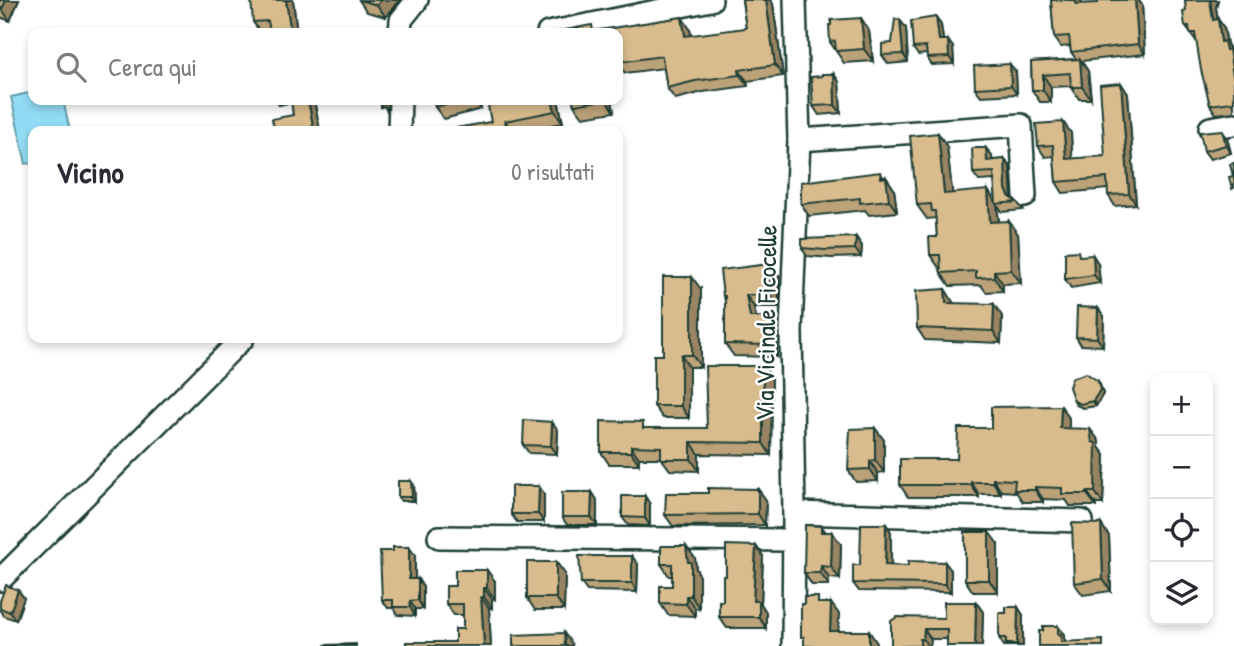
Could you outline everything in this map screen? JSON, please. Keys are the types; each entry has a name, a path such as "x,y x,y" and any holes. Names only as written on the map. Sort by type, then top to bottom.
{"street":[{"path":"400,28 401,20 417,0"},
{"path":"573,28 711,0"},
{"name":"Via Vicinale Ficocelle","path":"793,646 791,331 799,140 795,0"},
{"path":"399,126 400,105"},
{"path":"1210,128 1234,124"},
{"path":"799,140 1021,125 1024,195"},
{"path":"0,580 238,343"},
{"path":"794,513 1082,521"},
{"path":"439,537 793,540"}],"water":[{"path":"28,93 28,105 64,105 69,126 28,126 28,164 26,164 11,97"}],"building":[{"path":"0,0 6,0 2,9 0,8"},
{"path":"251,0 286,0 290,28 269,28 268,21 253,22"},
{"path":"360,0 381,0 377,5"},
{"path":"742,0 766,0 775,65 739,70 740,75 667,88 662,56 623,61 623,28 612,28 682,17 685,36 746,28"},
{"path":"1051,0 1075,0 1076,4 1098,3 1098,0 1135,0 1138,44 1071,52 1069,36 1054,37"},
{"path":"1185,0 1210,0 1213,20 1218,19 1221,42 1224,41 1226,50 1229,49 1234,76 1234,104 1210,105 1195,33 1190,33 1189,26 1185,26"},
{"path":"936,17 939,40 948,40 949,57 927,58 926,47 913,48 911,21"},
{"path":"861,18 864,49 836,51 835,41 830,42 831,20"},
{"path":"895,19 900,20 903,54 882,55 882,44 892,43"},
{"path":"1080,59 1082,87 1071,87 1070,73 1043,75 1043,90 1032,90 1031,62"},
{"path":"1010,64 1011,86 975,88 974,66"},
{"path":"834,74 835,105 813,106 811,77"},
{"path":"1121,83 1129,194 1108,195 1107,178 1056,182 1053,145 1038,146 1036,124 1063,122 1066,159 1105,156 1100,85"},
{"path":"292,105 309,105 313,126 274,126 272,119 293,115"},
{"path":"488,105 553,105 555,111 505,121 506,126 468,126 491,122"},
{"path":"1222,130 1226,145 1204,151 1200,132"},
{"path":"938,133 944,194 988,190 990,222 1009,221 1011,270 994,271 994,277 976,278 976,271 941,273 940,255 930,255 929,237 937,237 935,211 932,211 931,204 917,205 910,136"},
{"path":"972,148 986,148 987,161 1005,159 1006,189 1009,196 1017,202 996,204 994,172 973,173"},
{"path":"1234,163 1234,188 1232,189 1230,164"},
{"path":"880,172 881,178 886,177 889,200 860,203 860,198 801,204 801,182"},
{"path":"856,237 855,249 802,248 802,239"},
{"path":"1078,251 1079,256 1093,255 1094,275 1065,279 1065,252"},
{"path":"770,264 770,295 746,295 750,317 768,317 768,345 725,344 725,296 720,270"},
{"path":"663,277 692,277 692,355 681,355 681,406 654,406 654,355 663,355"},
{"path":"945,289 946,303 994,304 993,331 917,328 916,291"},
{"path":"1077,307 1098,308 1097,338 1076,337"},
{"path":"705,366 763,366 763,443 691,442 691,459 661,459 661,447 631,446 631,452 601,452 601,421 643,422 643,428 707,428"},
{"path":"1086,373 1098,381 1100,390 1093,401 1080,404 1074,401 1069,387 1072,378"},
{"path":"1061,406 1060,428 1090,429 1092,442 1096,443 1095,492 1062,494 1062,488 1035,487 1035,490 1014,490 1015,480 993,479 993,482 971,482 971,485 900,485 900,459 957,459 958,428 991,428 991,407"},
{"path":"524,420 552,422 551,446 523,445"},
{"path":"875,428 875,460 870,461 870,469 848,470 850,429"},
{"path":"398,481 411,481 412,497 398,497"},
{"path":"511,486 539,486 538,514 511,514"},
{"path":"708,488 758,489 758,514 665,515 666,493 708,493"},
{"path":"562,492 592,492 591,517 562,517"},
{"path":"622,496 645,496 645,518 622,517"},
{"path":"1072,523 1101,524 1103,579 1074,583"},
{"path":"861,524 886,524 885,565 908,566 908,561 945,562 945,584 853,583 853,565 860,565"},
{"path":"805,525 821,526 821,532 832,532 831,567 821,566 820,573 804,573"},
{"path":"965,532 989,532 989,580 965,580"},
{"path":"726,545 756,546 753,601 759,601 759,617 719,617 719,601 723,601 723,576 726,576"},
{"path":"661,546 686,546 688,562 691,562 691,596 686,596 686,604 660,603 660,586 672,586 672,564 661,564"},
{"path":"393,547 409,547 409,579 418,579 418,600 410,601 410,607 393,607 393,600 382,600 380,551 393,551"},
{"path":"579,556 632,556 632,583 581,583"},
{"path":"527,562 556,562 556,598 527,598"},
{"path":"455,570 487,570 487,588 484,588 484,597 481,597 484,646 406,646 406,642 455,642 455,629 463,629 463,604 446,604 446,586 455,586"},
{"path":"6,585 18,590 10,612 0,608"},
{"path":"804,597 818,597 818,603 831,603 830,631 869,631 869,646 804,646 804,637 801,637 801,604 804,604"},
{"path":"944,602 976,602 975,646 947,646 947,629 924,629 920,646 891,646 891,621 897,617 944,618"},
{"path":"1006,607 1018,607 1017,644 1006,644 1006,638 999,638 999,613 1006,613"},
{"path":"1043,626 1058,626 1061,642 1103,640 1103,646 1039,646 1039,631 1043,631"},
{"path":"564,633 565,646 513,646 513,635"},
{"path":"325,645 356,646 325,646"}]}
